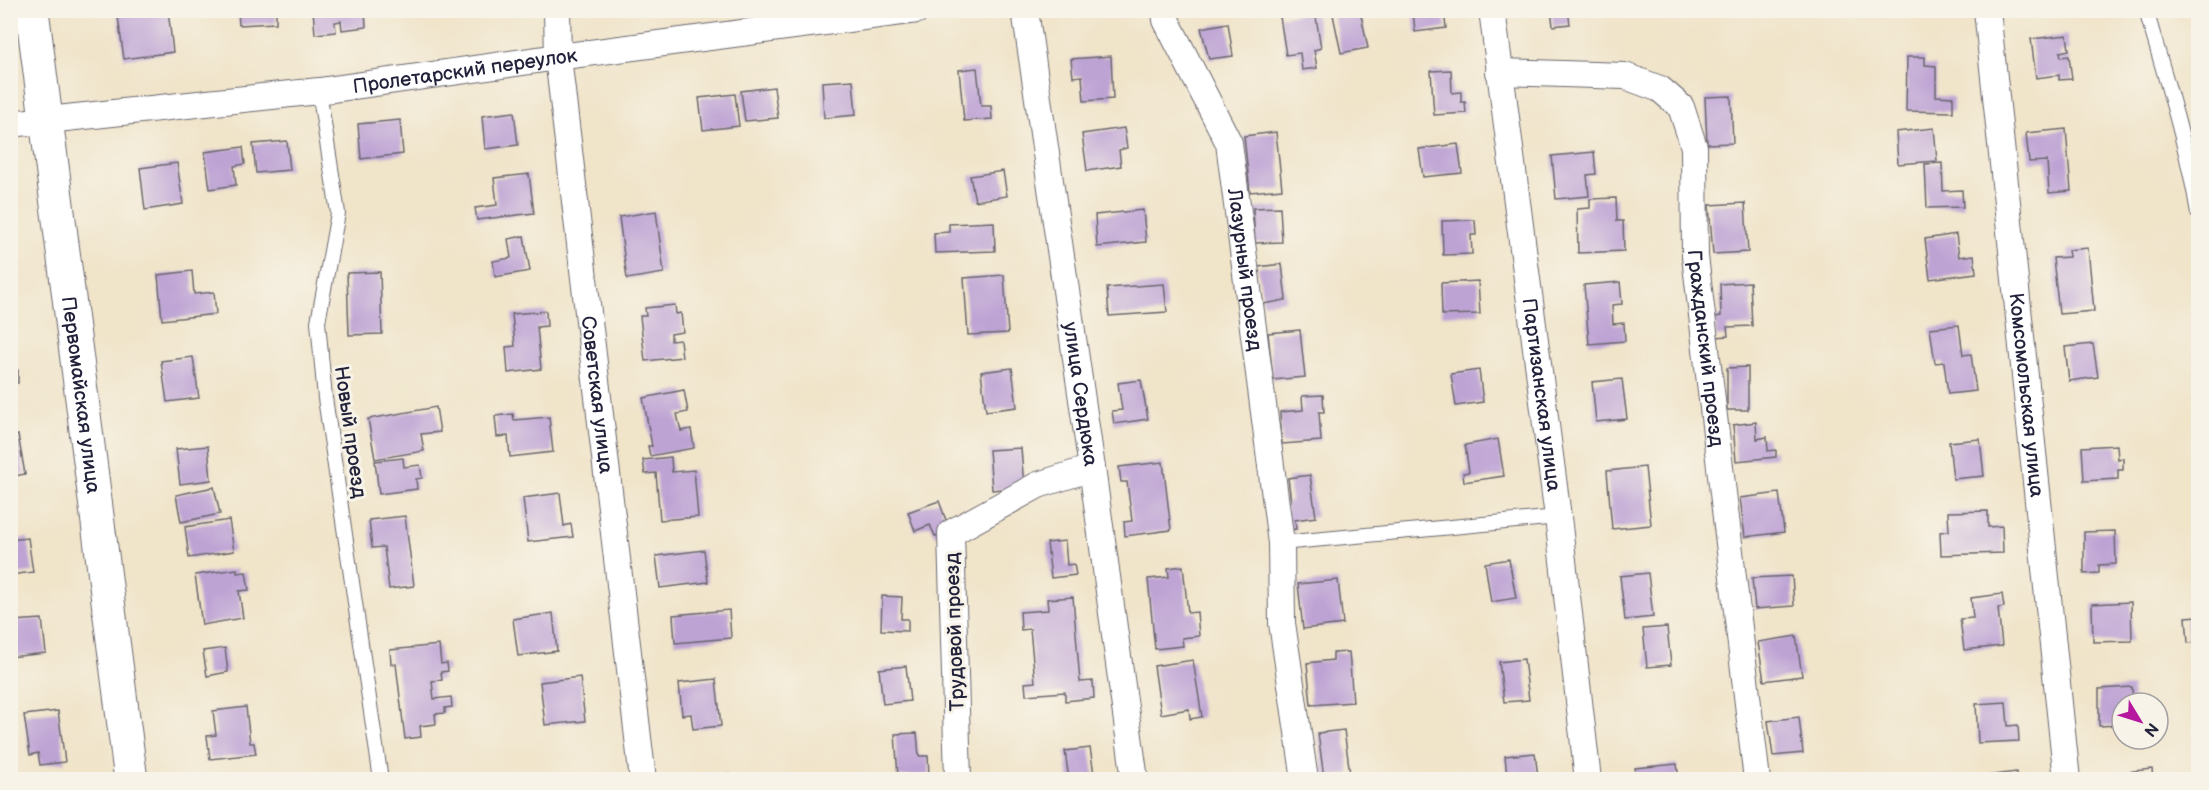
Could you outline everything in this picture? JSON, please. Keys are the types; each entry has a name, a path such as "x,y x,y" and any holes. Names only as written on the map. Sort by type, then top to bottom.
{"main road":[{"name":"Первомайская улица","path":"32,10 131,780"}],"street":[{"name":"Советская улица","path":"557,10 558,57 643,780"},
{"name":"Пролетарский переулок","path":"10,124 319,91 917,10"},
{"name":"улица Сердюка","path":"1024,10 1092,468 1135,780"},
{"name":"Лазурный проезд","path":"1165,10 1166,20 1229,143 1281,543 1282,623 1305,780"},
{"name":"Партизанская улица","path":"1492,10 1558,517 1588,780"},
{"name":"Комсомольская улица","path":"1987,10 2067,780"},
{"name":"Гражданский проезд","path":"1499,72 1625,76 1660,89 1681,106 1694,147 1695,256 1757,780"},
{"name":"Трудовой проезд","path":"958,780 951,533 1038,485 1092,468"}],"lane":[{"path":"2146,10 2199,213"},
{"name":"Новый проезд","path":"319,91 338,213 318,322 325,398 381,780"},
{"path":"1281,543 1558,517"}],"building":[{"path":"117,10 168,10 173,52 124,59"},
{"path":"238,10 276,10 276,23 239,25"},
{"path":"313,10 365,10 366,27 342,30 341,21 335,22 336,32 315,34"},
{"path":"1332,10 1360,10 1368,48 1341,53"},
{"path":"1413,10 1444,10 1446,28 1415,32"},
{"path":"1551,10 1568,10 1570,24 1553,26"},
{"path":"1315,11 1321,48 1314,50 1317,68 1302,70 1300,53 1286,55 1280,17"},
{"path":"1228,23 1233,56 1209,59 1201,28"},
{"path":"2067,35 2069,50 2060,52 2061,57 2069,56 2072,79 2059,80 2059,75 2036,78 2031,39"},
{"path":"1111,56 1113,99 1084,101 1082,76 1073,77 1071,59"},
{"path":"1907,57 1925,57 1925,65 1936,66 1936,96 1953,97 1953,112 1906,111"},
{"path":"2198,65 2198,92 2197,92 2192,66"},
{"path":"977,68 981,106 991,106 992,119 964,121 959,70"},
{"path":"1451,70 1452,93 1461,92 1461,102 1465,102 1466,113 1434,115 1431,71"},
{"path":"853,80 856,115 824,118 822,82"},
{"path":"774,87 778,118 745,121 741,91"},
{"path":"735,94 739,126 703,130 699,98"},
{"path":"1731,96 1733,143 1707,144 1705,97"},
{"path":"514,112 518,145 485,149 482,116"},
{"path":"400,120 403,154 361,159 358,124"},
{"path":"1124,128 1127,148 1119,150 1121,166 1087,171 1082,134"},
{"path":"1934,128 1937,161 1898,164 1896,132"},
{"path":"2066,129 2071,191 2049,193 2047,161 2029,162 2026,133"},
{"path":"1276,132 1282,189 1250,192 1244,136"},
{"path":"287,141 290,170 256,173 253,144"},
{"path":"1458,144 1462,173 1423,177 1419,149"},
{"path":"243,147 245,164 234,166 236,185 210,189 205,152"},
{"path":"1594,152 1596,174 1587,175 1589,196 1556,199 1552,156"},
{"path":"177,163 183,204 145,210 140,168"},
{"path":"1942,163 1943,191 1962,190 1963,207 1927,208 1925,164"},
{"path":"1003,171 1007,196 975,201 970,176"},
{"path":"529,174 534,213 477,220 475,208 497,205 494,178"},
{"path":"1616,198 1617,221 1623,221 1624,251 1578,253 1577,209 1590,208 1590,199"},
{"path":"1745,203 1748,252 1713,254 1709,205"},
{"path":"1280,207 1282,242 1255,243 1253,208"},
{"path":"1143,210 1146,242 1097,247 1095,215"},
{"path":"656,211 664,273 627,279 619,217"},
{"path":"1475,220 1476,235 1471,235 1472,254 1443,255 1442,221"},
{"path":"994,222 995,251 935,253 934,233 949,232 949,224"},
{"path":"1956,234 1959,257 1974,255 1976,273 1930,279 1925,239"},
{"path":"524,236 530,271 495,277 493,261 511,258 508,239"},
{"path":"2088,248 2094,311 2059,314 2053,258 2069,257 2068,250"},
{"path":"1282,264 1286,300 1263,304 1258,267"},
{"path":"192,271 194,294 214,292 216,314 162,320 158,275"},
{"path":"380,272 382,334 349,335 347,273"},
{"path":"1004,275 1008,333 968,335 964,278"},
{"path":"1478,281 1480,314 1442,315 1441,283"},
{"path":"1620,282 1622,304 1612,305 1613,324 1624,323 1625,341 1589,344 1584,285"},
{"path":"1750,282 1752,326 1727,327 1728,336 1716,337 1715,317 1721,316 1720,284"},
{"path":"1164,284 1167,312 1109,316 1107,288"},
{"path":"675,305 676,314 681,313 683,332 671,334 671,341 680,340 682,357 645,361 640,316 646,316 645,308"},
{"path":"546,311 547,326 537,327 541,369 508,373 506,347 515,346 512,314"},
{"path":"1959,325 1963,355 1971,354 1976,391 1948,394 1944,362 1935,363 1930,328"},
{"path":"1300,330 1305,377 1273,380 1268,333"},
{"path":"2093,344 2098,377 2069,381 2065,347"},
{"path":"193,357 199,398 167,402 161,361"},
{"path":"1748,367 1748,410 1727,410 1727,368"},
{"path":"1012,368 1017,407 986,411 981,372"},
{"path":"10,370 18,370 18,383 10,383"},
{"path":"1479,370 1483,402 1456,406 1451,374"},
{"path":"1622,379 1627,419 1596,422 1592,382"},
{"path":"1141,380 1148,419 1114,424 1112,411 1122,410 1118,383"},
{"path":"684,390 688,412 677,414 681,431 691,429 694,448 650,456 648,446 652,446 643,398"},
{"path":"1323,395 1324,412 1319,412 1321,441 1282,444 1280,412 1303,410 1302,396"},
{"path":"436,407 440,432 421,434 424,451 375,459 368,419"},
{"path":"513,414 514,420 549,417 553,452 510,457 508,436 497,437 495,416"},
{"path":"1756,422 1757,439 1767,437 1768,451 1776,450 1776,457 1736,461 1733,425"},
{"path":"18,435 25,474 10,477 10,437"},
{"path":"1498,439 1504,476 1464,482 1463,473 1469,472 1465,445"},
{"path":"1980,439 1984,476 1953,479 1949,442"},
{"path":"2117,445 2118,459 2123,458 2123,470 2118,470 2118,479 2084,481 2082,447"},
{"path":"208,446 211,480 180,484 176,449"},
{"path":"1021,448 1024,487 992,490 989,450"},
{"path":"671,457 672,472 694,470 698,517 660,520 656,473 645,474 643,460"},
{"path":"403,458 404,467 420,465 422,478 416,479 417,489 379,494 375,461"},
{"path":"1163,462 1171,530 1125,536 1124,522 1132,521 1127,482 1121,482 1119,467"},
{"path":"1645,467 1651,525 1612,529 1607,471"},
{"path":"1310,475 1316,517 1295,520 1296,529 1289,530 1285,502 1291,501 1288,478"},
{"path":"214,487 220,514 181,522 176,495"},
{"path":"560,493 564,526 571,524 573,537 528,542 523,498"},
{"path":"1779,493 1784,532 1745,537 1740,498"},
{"path":"939,501 950,531 935,536 930,525 915,531 908,512"},
{"path":"1988,511 1988,527 2002,526 2003,553 1941,555 1940,532 1949,531 1948,512"},
{"path":"405,516 414,586 389,589 384,547 372,548 369,520"},
{"path":"229,520 234,551 189,558 185,527"},
{"path":"2115,531 2116,564 2099,565 2099,573 2084,574 2084,532"},
{"path":"28,538 33,572 10,575 10,540"},
{"path":"1065,541 1067,565 1074,564 1076,575 1051,578 1047,543"},
{"path":"704,550 708,582 660,588 656,556"},
{"path":"1509,559 1516,598 1491,602 1485,563"},
{"path":"1183,566 1188,613 1197,612 1199,636 1182,638 1183,646 1155,649 1148,579 1169,577 1168,568"},
{"path":"237,569 237,573 246,572 249,590 239,591 243,618 202,625 195,575"},
{"path":"1648,573 1653,617 1625,620 1620,576"},
{"path":"1792,576 1794,606 1755,609 1752,578"},
{"path":"1338,580 1343,624 1303,629 1298,584"},
{"path":"2002,594 2004,607 1998,608 2002,646 1964,650 1960,619 1973,618 1971,598"},
{"path":"882,596 902,597 901,619 908,619 908,631 881,630"},
{"path":"1073,597 1080,682 1093,681 1094,698 1065,701 1065,692 1026,695 1025,683 1035,682 1030,629 1021,630 1020,612 1048,610 1047,599"},
{"path":"2131,602 2132,641 2093,642 2092,604"},
{"path":"729,610 731,638 675,643 673,615"},
{"path":"553,613 557,651 518,656 513,619"},
{"path":"2198,616 2198,642 2188,643 2186,617"},
{"path":"42,619 46,653 10,657 10,636 14,635 13,621"},
{"path":"1667,627 1671,665 1647,667 1643,629"},
{"path":"1796,636 1802,676 1764,681 1758,642"},
{"path":"439,645 441,664 447,663 448,671 441,672 442,680 432,681 434,699 451,697 452,707 445,708 445,713 435,714 436,724 420,726 421,737 405,739 396,664 391,664 390,650"},
{"path":"225,648 228,672 207,676 203,651"},
{"path":"1349,652 1353,702 1311,705 1307,663 1333,660 1333,653"},
{"path":"1524,659 1529,700 1504,702 1499,662"},
{"path":"1193,660 1202,717 1190,719 1189,709 1161,714 1154,666"},
{"path":"906,666 910,701 883,704 879,669"},
{"path":"580,677 585,721 545,725 540,682"},
{"path":"716,679 721,726 693,729 691,714 682,715 679,683"},
{"path":"2132,687 2132,691 2110,691 2110,726 2099,726 2099,689"},
{"path":"2006,702 2008,726 2018,725 2019,741 1978,743 1976,704"},
{"path":"246,707 250,743 254,743 256,754 210,759 207,736 216,735 213,711"},
{"path":"58,711 65,762 40,765 38,753 30,755 24,715"},
{"path":"1799,717 1803,753 1773,756 1768,721"},
{"path":"1344,730 1350,774 1324,778 1318,733"},
{"path":"917,733 919,756 928,756 929,775 898,777 895,734"},
{"path":"1090,748 1095,780 1069,780 1065,751"},
{"path":"1535,753 1538,777 1550,776 1550,780 1501,780 1507,777 1505,756"},
{"path":"1677,764 1679,780 1636,780 1635,768"},
{"path":"2152,769 2153,780 2105,780 2105,774"},
{"path":"2016,772 2017,780 1986,780 1986,776"},
{"path":"726,774 727,780 697,780 697,778"}]}
